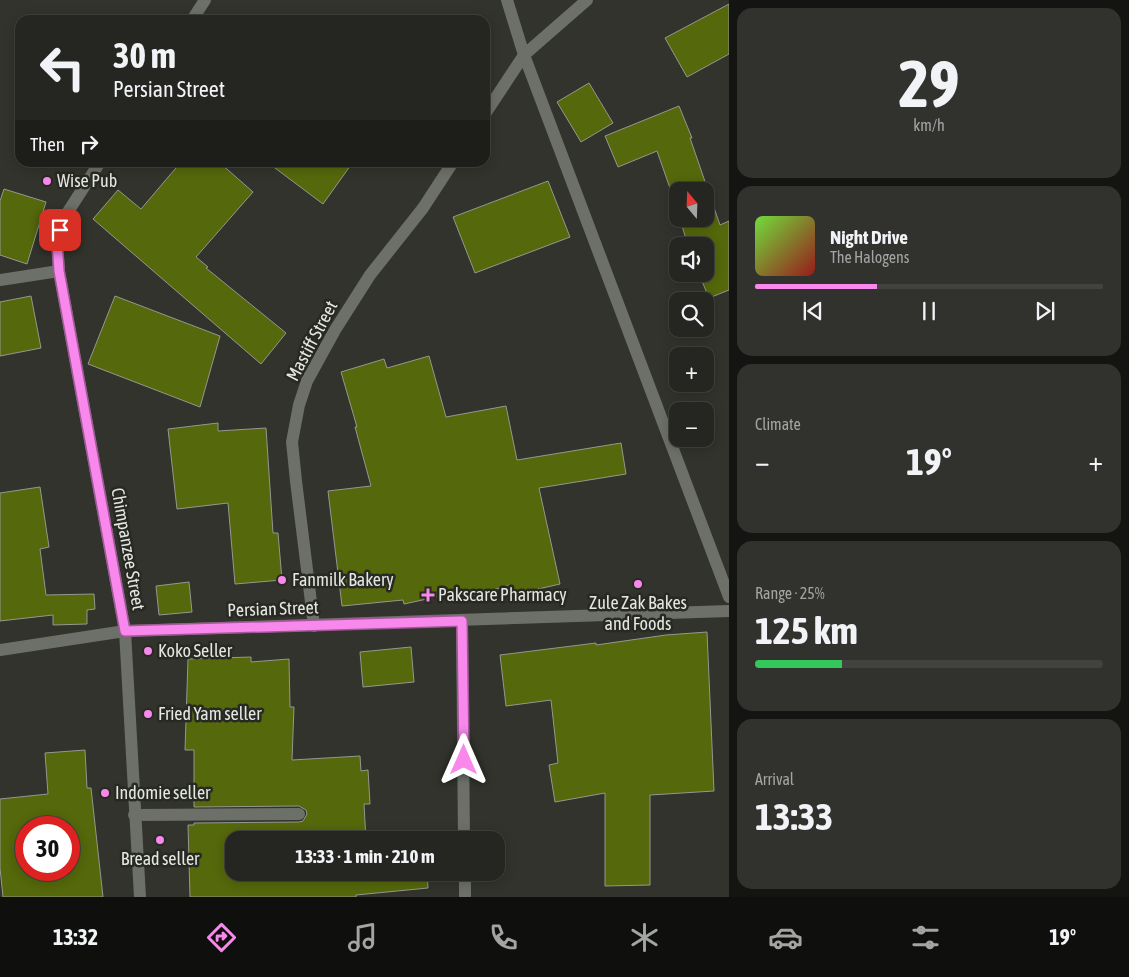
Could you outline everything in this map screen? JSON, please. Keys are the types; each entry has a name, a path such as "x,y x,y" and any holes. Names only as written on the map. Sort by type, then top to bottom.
{"street":[{"path":"195,15 205,0"},
{"path":"507,0 524,55 729,597"},
{"path":"490,106 524,55 587,0"},
{"name":"Chimpanzee Street","path":"97,167 64,218 57,242 59,271 125,631 140,897"},
{"name":"Mastiff Street","path":"314,626 292,442 299,405 308,381 335,330 365,283 423,208 450,167"},
{"path":"0,280 59,271"},
{"name":"Persian Street","path":"0,650 125,631 729,611"},
{"path":"462,621 464,831"},
{"path":"134,815 299,814"},
{"path":"464,881 465,897"}],"building":[{"path":"729,4 729,54 687,77 665,38"},
{"path":"589,83 613,123 581,142 557,102"},
{"path":"679,106 692,138 690,138 705,182 669,182 669,185 657,151 618,167 605,136"},
{"path":"177,167 225,167 253,192 196,257 208,267 206,268 286,333 261,364 93,219 118,190 141,209"},
{"path":"274,167 349,167 323,204"},
{"path":"548,181 570,237 475,273 453,217"},
{"path":"4,189 46,202 27,264 0,255 0,201"},
{"path":"714,208 720,225 729,221 729,290 714,296 714,292 706,292 702,282 714,282 714,237 685,237 683,228 714,228"},
{"path":"31,296 41,348 0,356 0,302"},
{"path":"115,296 220,336 200,407 88,364"},
{"path":"429,356 446,417 506,406 517,460 621,443 626,474 539,488 560,584 512,595 510,585 466,598 464,591 404,604 403,600 342,606 328,491 371,486 341,372 384,359 387,368"},
{"path":"218,423 218,431 266,428 273,533 278,533 282,580 235,584 228,503 177,509 168,429"},
{"path":"40,487 49,547 40,549 46,595 94,594 95,609 87,610 87,624 53,625 53,615 0,621 0,493"},
{"path":"189,582 192,612 159,615 156,586"},
{"path":"707,632 714,791 650,795 650,885 605,886 605,793 555,802 549,765 558,763 551,700 506,706 500,655 596,643 596,645 666,635"},
{"path":"411,647 414,682 363,687 360,652"},
{"path":"251,657 251,662 289,659 290,707 294,707 292,760 360,756 361,771 368,770 370,804 364,804 366,831 225,831 225,881 428,881 428,888 356,895 356,897 190,897 188,825 194,825 194,823 299,822 303,821 307,814 306,810 299,806 194,807 194,750 185,750 188,659"},
{"path":"85,750 87,788 91,788 103,897 3,897 0,868 0,799 48,794 45,753"}],"place":[{"name":"Wise Pub","path":"47,181"},
{"name":"Fanmilk Bakery","path":"282,580"},
{"name":"Zule Zak Bakes and Foods","path":"638,584"},
{"name":"Pakscare Pharmacy","path":"428,595"},
{"name":"Koko Seller","path":"148,651"},
{"name":"Fried Yam seller","path":"148,714"},
{"name":"Indomie seller","path":"105,793"},
{"name":"Bread seller","path":"160,840"}],"route":[{"path":"60,230 57,242 59,271 125,631 462,621 464,760"}]}
